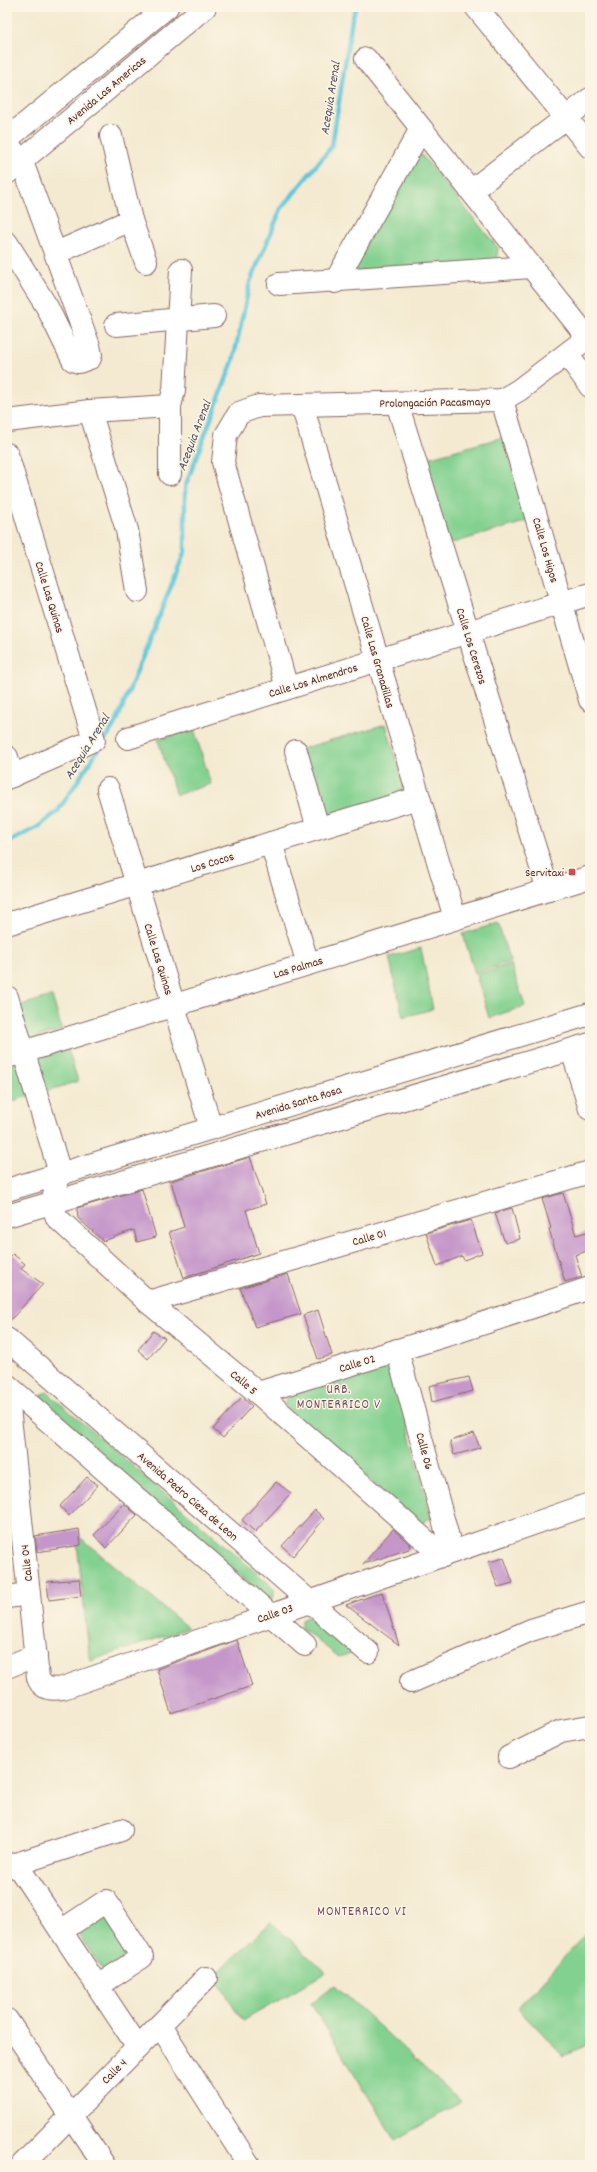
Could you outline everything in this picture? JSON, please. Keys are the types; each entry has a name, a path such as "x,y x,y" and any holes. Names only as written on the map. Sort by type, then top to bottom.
{"street":[{"name":"Avenida Las Americas","path":"7,140 167,7"},
{"name":"Avenida Las Americas","path":"14,168 205,7"},
{"path":"476,7 590,147"},
{"path":"366,59 589,337"},
{"path":"471,191 590,99"},
{"path":"335,282 421,129"},
{"path":"111,136 131,220 146,262"},
{"path":"7,143 14,168 56,253 91,355 90,358 79,362 73,360 48,308 7,243"},
{"path":"56,253 131,220"},
{"path":"279,284 335,282 532,267"},
{"path":"170,474 170,406 174,390 181,270"},
{"path":"116,325 214,316"},
{"name":"Prolongación Pacasmayo","path":"287,688 223,462 226,435 239,413 259,406 502,400 519,390 589,337"},
{"path":"567,354 590,386"},
{"name":"Calle Los Higos","path":"502,400 590,700"},
{"name":"Calle Los Cerezos","path":"397,403 548,890"},
{"name":"Calle Las Granadillas","path":"302,405 455,918"},
{"path":"7,421 90,411 170,406"},
{"path":"90,411 127,530 137,591"},
{"name":"Calle Las Quinas","path":"7,454 94,740 9,770"},
{"name":"Calle Los Almendros","path":"128,738 590,594"},
{"path":"296,751 318,828"},
{"name":"Calle Las Quinas","path":"108,790 211,1128"},
{"name":"Los Cocos","path":"7,924 418,798"},
{"path":"272,843 308,964"},
{"name":"Las Palmas","path":"15,1054 590,876"},
{"path":"7,997 15,1054 60,1173 52,1203"},
{"name":"Avenida Santa Rosa","path":"7,1190 590,1014"},
{"path":"7,1216 581,1047 590,1109"},
{"name":"Calle 01","path":"148,1302 590,1172"},
{"name":"Calle 5","path":"52,1203 57,1218 148,1302 448,1554"},
{"name":"Calle 02","path":"258,1393 457,1332 590,1288"},
{"name":"Avenida Pedro Cieza de Leon","path":"7,1339 368,1652"},
{"name":"Calle 06","path":"398,1350 448,1554"},
{"path":"7,1385 305,1644"},
{"name":"Calle 04","path":"7,1389 13,1509 29,1594 38,1678 45,1687"},
{"name":"Calle 03","path":"45,1687 53,1689 63,1688 590,1504"},
{"path":"7,1597 29,1594"},
{"path":"411,1682 531,1630 590,1612"},
{"path":"7,1667 36,1655"},
{"path":"508,1757 561,1731 590,1726"},
{"path":"121,1830 12,1866 61,1931 138,2047"},
{"path":"61,1931 106,1901 142,1957 98,1986"},
{"name":"Calle 4","path":"22,2165 206,1978"},
{"path":"7,2020 104,2165"},
{"path":"160,2025 249,2165"}],"green space":[{"path":"419,152 498,248 497,257 492,263 356,271 353,267"},
{"path":"504,437 528,521 446,545 420,460"},
{"path":"386,724 404,787 398,796 320,818 301,749"},
{"path":"194,729 211,784 176,795 158,740"},
{"path":"498,923 510,962 475,973 463,934"},
{"path":"421,948 433,1009 403,1017 389,957"},
{"path":"511,964 525,1006 489,1018 476,975"},
{"path":"52,996 62,1030 25,1041 15,1007"},
{"path":"68,1049 78,1081 41,1093 31,1060"},
{"path":"21,1062 32,1095 7,1103 7,1066"},
{"path":"392,1363 431,1517 421,1525 285,1406 286,1395"},
{"path":"47,1392 274,1588 274,1597 268,1600 38,1401 39,1396"},
{"path":"76,1534 188,1628 90,1661"},
{"path":"307,1617 312,1618 354,1652 339,1657 301,1628 301,1620"},
{"path":"102,1907 134,1956 106,1975 73,1926"},
{"path":"271,1922 326,1973 243,2021 214,1976"},
{"path":"590,1929 590,2044 563,2055 518,2008"},
{"path":"335,1985 461,2102 395,2140 311,2003"}],"building":[{"path":"250,1157 266,1204 246,1210 259,1253 184,1278 169,1232 184,1227 171,1181"},
{"path":"142,1189 156,1237 137,1242 134,1230 103,1241 78,1218 77,1208"},
{"path":"563,1193 576,1235 590,1231 590,1250 575,1255 582,1277 565,1282 549,1229 551,1228 542,1199"},
{"path":"512,1208 520,1239 505,1243 495,1213"},
{"path":"471,1220 482,1253 464,1260 462,1256 437,1266 426,1233"},
{"path":"13,1254 25,1264 21,1269 43,1284 7,1324 7,1259"},
{"path":"288,1274 301,1314 255,1327 240,1288"},
{"path":"318,1310 332,1355 318,1359 303,1315"},
{"path":"153,1331 165,1338 148,1359 138,1350"},
{"path":"469,1377 473,1391 432,1402 429,1386"},
{"path":"242,1397 252,1406 223,1438 213,1429"},
{"path":"474,1433 480,1448 454,1455 450,1441"},
{"path":"87,1477 98,1485 69,1516 60,1506"},
{"path":"276,1482 291,1493 255,1532 242,1520"},
{"path":"124,1504 137,1515 106,1548 94,1535"},
{"path":"315,1510 324,1519 293,1556 282,1546"},
{"path":"79,1529 81,1545 37,1552 35,1536"},
{"path":"393,1529 411,1545 409,1549 363,1564"},
{"path":"504,1558 513,1583 498,1587 489,1562"},
{"path":"79,1579 81,1596 49,1600 47,1582"},
{"path":"382,1592 399,1645 346,1605"},
{"path":"237,1640 252,1686 171,1713 157,1669"}],"waterway":[{"name":"Acequia Arenal","path":"7,843 38,827 58,811 117,721 185,551 185,487 233,361 250,282 281,209 332,146 352,19 356,7"}],"place":[{"name":"Servitaxi","path":"572,872"}],"district":[{"name":"URB. MONTERRICO V","path":"339,1396"},
{"name":"MONTERRICO VI","path":"362,1910"}]}
